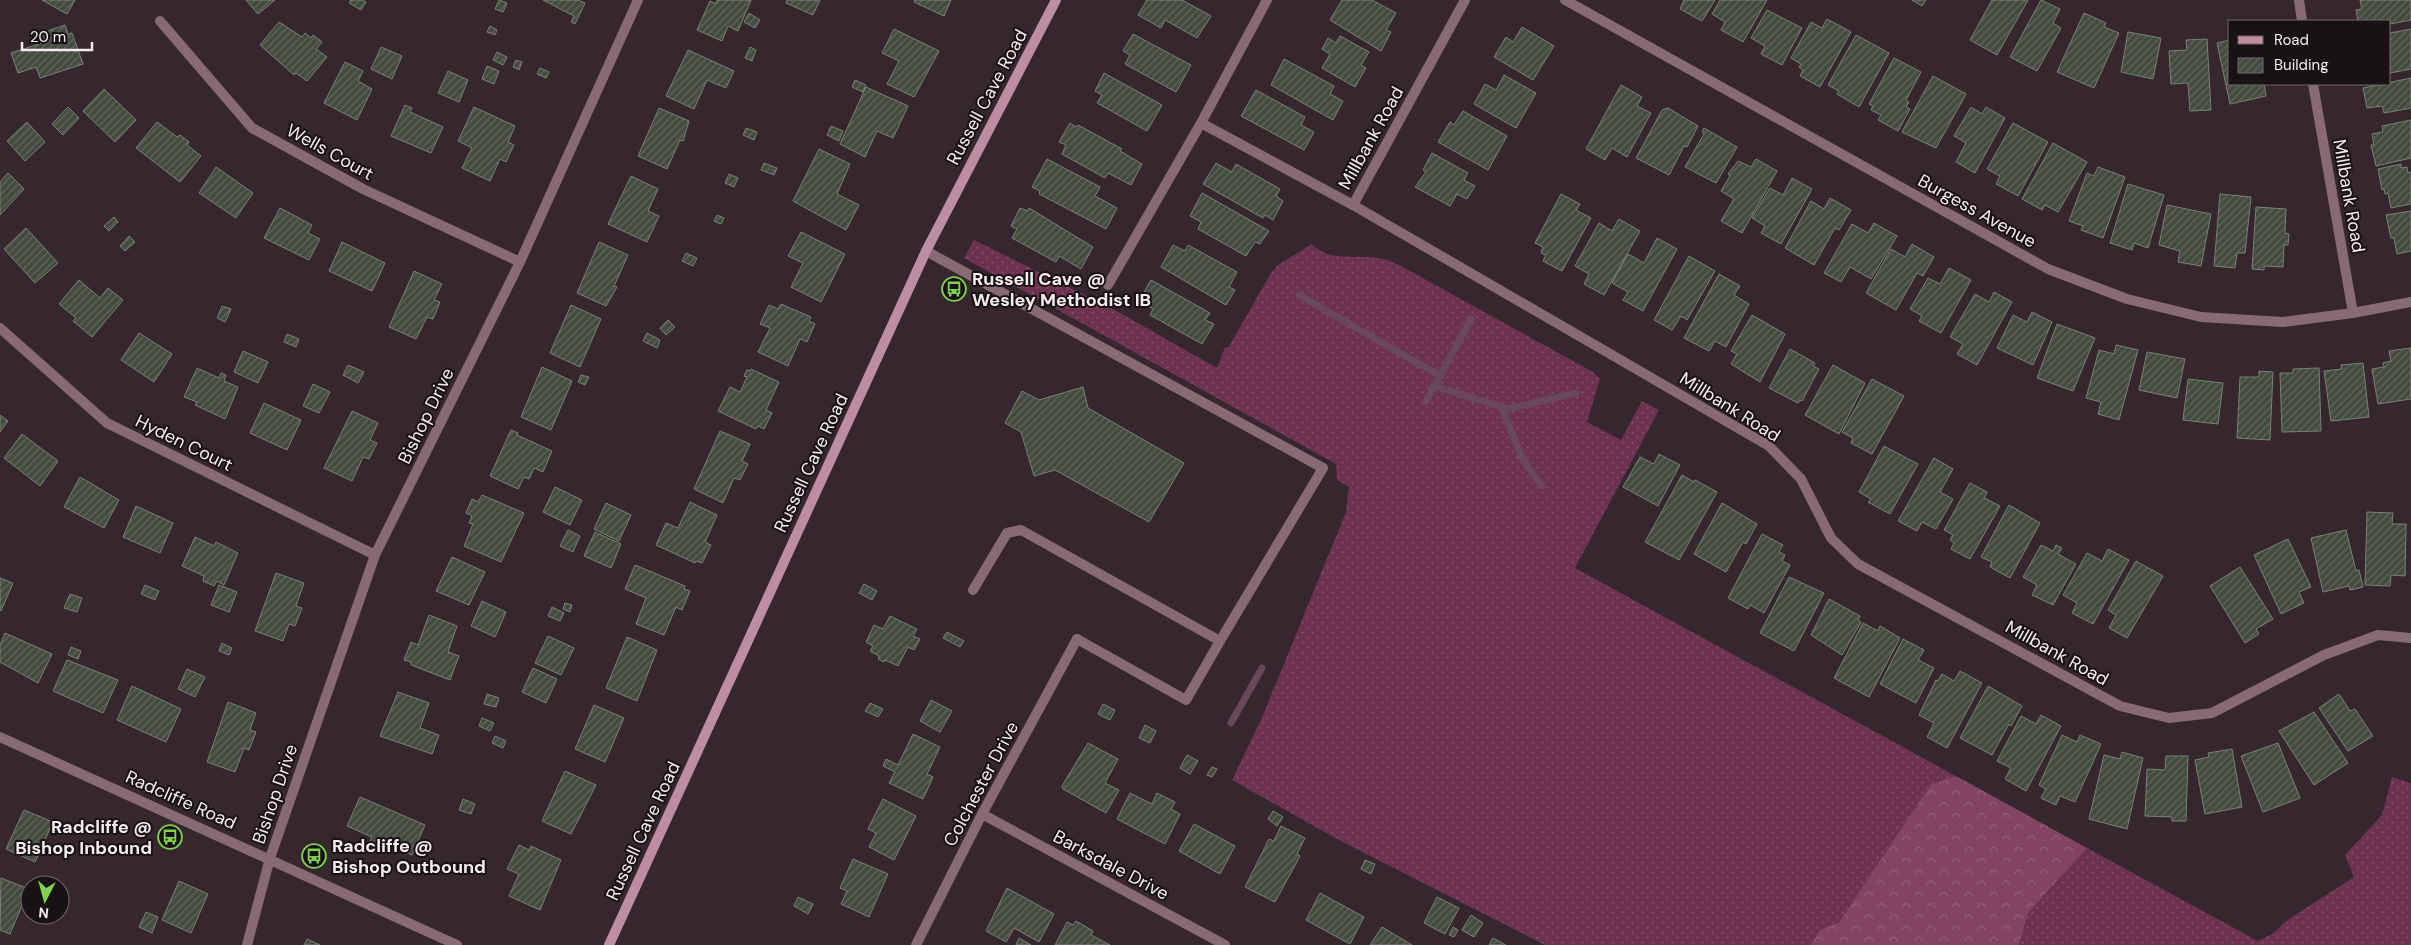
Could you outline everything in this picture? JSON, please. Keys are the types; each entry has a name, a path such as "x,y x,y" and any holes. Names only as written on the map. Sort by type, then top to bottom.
{"main road":[{"name":"Russell Cave Road","path":"609,945 926,250 1056,0"}],"street":[{"name":"Bishop Drive","path":"247,945 270,858 375,555 520,262 638,0"},
{"path":"1108,285 1201,123 1267,0"},
{"name":"Millbank Road","path":"1465,0 1353,205 1769,446 1801,479 1831,538 1858,564 2120,706 2169,718 2212,713 2324,655 2378,635 2411,638"},
{"name":"Burgess Avenue","path":"1565,0 2048,268 2127,299 2201,317 2283,322 2353,313 2411,302"},
{"path":"2299,0 2302,20"},
{"name":"Wells Court","path":"160,22 252,128 363,189 520,262"},
{"name":"Millbank Road","path":"2313,85 2353,313"},
{"path":"1201,123 1353,205"},
{"path":"926,250 1323,468 1220,641 1022,530 1007,533 973,590"},
{"name":"Hyden Court","path":"0,328 106,423 375,555"},
{"name":"Colchester Drive","path":"916,945 982,814 1077,639 1186,700 1220,641"},
{"name":"Radcliffe Road","path":"0,737 270,858 457,945"},
{"name":"Barksdale Drive","path":"982,814 1225,945"}],"shaded area":[{"path":"974,240 1113,309 1217,368 1225,347 1228,348 1271,273 1278,265 1312,244 1327,254 1343,257 1378,258 1391,261 1402,267 1593,372 1600,379 1587,422 1621,440 1642,401 1659,410 1575,568 1956,776 1931,784 1839,922 1820,930 1810,945 1545,945 1337,839 1232,780 1261,720 1346,512 1349,487 1337,480 1336,464 964,258"},
{"path":"2392,777 2411,783 2411,945 2019,945 2028,913 2087,848 2258,941 2274,933 2286,921 2354,877 2345,855 2382,815"}],"green space":[{"path":"1956,776 2087,848 2028,913 2019,945 1810,945 1820,930 1839,922 1931,784"}],"building":[{"path":"42,0 75,0 67,14"},
{"path":"246,0 275,0 258,14"},
{"path":"351,0 366,2 361,10 349,3"},
{"path":"499,0 507,3 503,12 495,9"},
{"path":"543,0 578,0 585,3 575,24 571,22 574,16"},
{"path":"717,0 751,0 738,31 728,26 722,41 697,30 710,1 716,4"},
{"path":"787,0 820,0 813,15 786,3"},
{"path":"915,0 951,0 944,16 914,2"},
{"path":"1147,0 1182,0 1211,16 1197,38 1165,20 1161,28 1138,15"},
{"path":"1342,0 1372,0 1396,13 1386,30 1391,32 1381,51 1330,20"},
{"path":"1684,0 1715,0 1702,21 1680,9"},
{"path":"1720,0 1767,0 1743,42 1721,30 1725,22 1712,14"},
{"path":"1912,0 1926,0 1922,6"},
{"path":"1992,0 2028,0 1997,55 1970,40"},
{"path":"2041,0 2060,9 2053,23 2061,28 2037,71 2010,57"},
{"path":"2360,0 2411,0 2411,20 2391,24 2391,20 2358,20 2356,10 2362,9"},
{"path":"1767,10 1802,28 1782,65 1761,54 1765,46 1751,38"},
{"path":"749,13 760,20 755,28 744,22"},
{"path":"2084,13 2106,23 2104,27 2119,33 2094,88 2057,72"},
{"path":"1827,19 1851,32 1820,87 1800,76 1803,70 1799,67 1801,64 1791,58 1811,22 1822,28"},
{"path":"279,22 302,37 305,33 311,38 313,35 322,42 316,49 327,57 307,81 296,73 294,75 260,45"},
{"path":"65,25 68,34 72,33 83,64 40,78 36,67 18,73 11,53 42,43 39,34"},
{"path":"490,26 497,30 495,35 487,32"},
{"path":"1522,27 1554,46 1533,80 1494,57 1506,37 1513,42"},
{"path":"894,29 939,51 914,97 887,84 899,61 882,53"},
{"path":"2411,29 2411,69 2391,73 2391,33"},
{"path":"2128,32 2161,38 2153,79 2121,72"},
{"path":"1133,34 1191,65 1176,92 1125,64 1130,55 1123,51"},
{"path":"1856,35 1889,53 1859,107 1837,94 1839,91 1828,85"},
{"path":"1340,36 1369,52 1361,65 1366,68 1355,87 1322,68 1330,54 1322,49 1328,38 1336,43"},
{"path":"2207,39 2211,110 2190,111 2188,83 2171,84 2169,51 2187,50 2186,40"},
{"path":"2228,40 2228,85 2264,85 2266,96 2230,104 2217,43"},
{"path":"381,47 402,56 392,79 371,69"},
{"path":"750,47 756,50 752,61 745,58"},
{"path":"688,50 734,71 726,88 707,80 694,109 666,96"},
{"path":"497,52 507,57 503,65 493,60"},
{"path":"1894,58 1921,72 1906,100 1909,102 1906,107 1910,109 1898,131 1878,120 1881,115 1871,110 1873,106 1869,104"},
{"path":"1284,59 1334,86 1330,94 1343,101 1333,120 1271,85"},
{"path":"516,60 522,62 519,70 513,67"},
{"path":"345,62 363,71 358,81 372,89 357,120 324,103"},
{"path":"487,66 499,71 494,84 482,79"},
{"path":"540,68 549,72 546,78 537,74"},
{"path":"448,71 468,80 459,102 438,93"},
{"path":"1104,73 1162,105 1147,131 1097,103 1102,95 1095,91"},
{"path":"1504,75 1536,93 1516,128 1474,104 1485,84 1496,90"},
{"path":"1933,76 1966,94 1936,148 1902,132"},
{"path":"2411,78 2411,108 2384,113 2382,106 2367,108 2363,88 2391,85 2391,82"},
{"path":"855,80 866,85 863,92 852,87"},
{"path":"1621,85 1642,97 1637,106 1651,113 1627,157 1612,148 1605,160 1586,149"},
{"path":"866,87 908,106 893,138 877,131 865,157 840,144"},
{"path":"104,89 136,120 115,142 83,111"},
{"path":"1256,90 1305,117 1301,125 1314,132 1304,150 1241,116"},
{"path":"405,105 412,108 410,112 443,127 431,153 391,136"},
{"path":"68,107 79,118 63,135 52,124"},
{"path":"474,107 515,126 508,142 514,145 506,162 500,159 490,181 462,168 472,148 458,141"},
{"path":"1971,107 1982,114 1986,107 2005,118 1975,173 1956,162 1966,143 1954,136"},
{"path":"659,108 689,121 683,141 680,140 667,169 638,156"},
{"path":"1668,108 1698,126 1687,147 1684,146 1669,175 1636,158 1662,110"},
{"path":"1463,111 1507,136 1488,170 1438,142 1450,122 1454,125"},
{"path":"2411,120 2411,158 2376,166 2371,145 2374,145 2372,134 2383,132 2382,126"},
{"path":"27,122 45,142 25,161 7,141"},
{"path":"157,122 177,137 180,135 189,142 187,145 201,156 180,182 136,148"},
{"path":"1070,123 1076,127 1078,125 1122,149 1120,151 1142,164 1131,185 1108,173 1105,178 1062,154 1066,145 1059,142"},
{"path":"2013,123 2048,142 2018,196 1996,184 2000,176 1987,169"},
{"path":"831,126 843,131 839,141 827,135"},
{"path":"746,128 757,132 754,140 743,135"},
{"path":"1704,128 1737,147 1716,183 1685,167 1704,134 1702,132"},
{"path":"2053,143 2087,162 2058,212 2045,205 2042,210 2022,199"},
{"path":"819,149 850,164 837,194 859,205 846,230 793,201"},
{"path":"1432,153 1468,173 1464,180 1475,186 1467,199 1457,194 1450,206 1415,187 1426,172 1423,170"},
{"path":"1047,159 1100,187 1095,196 1117,208 1106,229 1039,194 1040,191 1032,187"},
{"path":"1756,159 1777,171 1742,233 1721,221 1734,199 1721,191 1730,176 1728,174 1738,161 1751,167"},
{"path":"764,163 777,168 774,175 761,170"},
{"path":"1216,163 1232,172 1236,164 1280,189 1276,196 1283,201 1273,220 1265,215 1263,218 1203,184"},
{"path":"2401,164 2401,168 2407,167 2408,173 2411,172 2411,204 2391,208 2388,193 2385,194 2384,189 2382,190 2378,169"},
{"path":"216,167 253,193 236,218 199,193"},
{"path":"2098,167 2125,177 2103,238 2081,230 2083,226 2069,221 2087,173 2094,176"},
{"path":"8,173 24,189 0,215 0,182"},
{"path":"729,174 738,178 734,187 725,183"},
{"path":"631,176 658,189 648,211 659,216 647,242 608,224"},
{"path":"1792,178 1812,189 1781,244 1761,233 1765,226 1752,218 1770,188 1783,195"},
{"path":"2128,184 2164,195 2148,248 2134,243 2132,250 2110,243"},
{"path":"1202,193 1269,231 1260,244 1255,242 1246,256 1198,229 1201,222 1190,216"},
{"path":"1561,194 1580,204 1576,210 1591,218 1562,271 1543,261 1546,255 1541,253 1543,247 1535,243"},
{"path":"2220,194 2251,197 2245,253 2237,253 2235,268 2214,266"},
{"path":"1830,198 1851,210 1839,230 1835,228 1814,265 1785,248 1811,201 1824,209"},
{"path":"2167,205 2211,214 2201,266 2178,262 2180,251 2159,245"},
{"path":"2256,207 2286,209 2285,233 2289,234 2288,245 2284,245 2283,267 2264,266 2264,270 2252,269"},
{"path":"280,208 312,225 308,233 320,239 309,260 264,238"},
{"path":"1020,208 1028,211 1029,208 1093,247 1081,269 1059,256 1056,262 1012,238 1017,229 1011,226"},
{"path":"2411,211 2411,251 2397,254 2386,215"},
{"path":"717,215 724,218 721,224 714,221"},
{"path":"114,217 118,222 109,231 104,226"},
{"path":"1619,219 1640,231 1604,295 1584,284 1589,274 1575,266 1599,223 1612,231"},
{"path":"1874,223 1897,236 1871,279 1850,267 1841,282 1824,273 1852,224 1868,233"},
{"path":"26,228 58,263 35,283 4,249"},
{"path":"801,232 845,254 821,302 791,287 803,263 788,256"},
{"path":"129,236 135,242 125,251 120,246"},
{"path":"1657,238 1677,249 1643,311 1623,300 1628,292 1612,283 1628,254 1644,263"},
{"path":"342,242 385,263 372,291 329,271"},
{"path":"599,242 628,255 614,286 617,287 606,306 577,293"},
{"path":"1912,244 1934,257 1923,276 1917,273 1896,310 1866,293 1891,249 1905,257"},
{"path":"1173,245 1185,251 1188,245 1237,272 1229,287 1235,290 1226,305 1161,267"},
{"path":"686,253 697,258 693,266 682,261"},
{"path":"1689,256 1715,271 1687,320 1681,316 1672,330 1654,320"},
{"path":"1949,268 1971,280 1941,333 1919,321 1922,316 1910,309 1928,278 1940,284"},
{"path":"414,271 442,284 434,300 440,302 433,319 427,317 416,339 389,327"},
{"path":"1719,274 1740,286 1734,295 1749,304 1726,347 1715,341 1709,351 1684,338"},
{"path":"79,280 100,298 108,288 123,300 92,337 73,321 76,318 59,304"},
{"path":"1151,280 1210,313 1205,320 1214,324 1202,344 1150,315 1153,309 1139,301"},
{"path":"1994,292 2012,302 1977,365 1957,354 1963,344 1950,337 1975,294 1989,302"},
{"path":"781,304 811,317 809,321 815,324 807,342 800,339 788,366 758,352 770,328 760,324 769,305 778,309"},
{"path":"571,305 601,319 580,367 550,353"},
{"path":"222,306 231,309 225,322 217,318"},
{"path":"2032,312 2052,322 2033,365 1997,348 2013,315 2027,322"},
{"path":"1752,315 1785,334 1760,382 1731,364 1737,354 1731,351"},
{"path":"668,320 675,327 666,335 660,328"},
{"path":"2057,324 2095,338 2073,391 2037,378"},
{"path":"139,333 172,354 154,382 121,360"},
{"path":"647,333 660,340 657,348 643,341"},
{"path":"287,334 299,339 296,347 284,342"},
{"path":"2116,345 2138,350 2119,420 2098,414 2101,402 2086,398 2099,350 2114,354"},
{"path":"2411,348 2411,399 2378,404 2372,369 2384,367 2383,363 2391,361 2389,351"},
{"path":"1790,349 1815,363 1813,366 1819,369 1802,401 1800,400 1798,403 1769,388"},
{"path":"243,351 268,362 258,383 234,372"},
{"path":"2147,352 2185,359 2177,398 2139,390"},
{"path":"2363,363 2369,417 2331,421 2324,371 2342,369 2341,365"},
{"path":"348,365 364,372 358,383 343,375"},
{"path":"1833,365 1865,383 1839,434 1805,415"},
{"path":"542,367 572,381 551,430 521,417"},
{"path":"197,368 219,378 221,373 226,375 224,381 238,387 225,419 195,405 197,402 184,397"},
{"path":"2319,368 2321,431 2282,432 2280,373 2293,373 2293,369"},
{"path":"751,369 779,382 766,410 772,413 764,429 758,426 756,429 718,411 730,387 740,392 747,377 744,376 747,370 750,371"},
{"path":"2259,371 2273,372 2270,440 2237,438 2240,377 2259,377"},
{"path":"581,375 589,377 585,385 578,382"},
{"path":"1872,379 1904,396 1872,454 1851,443 1853,438 1842,432"},
{"path":"2188,379 2223,383 2218,424 2183,420"},
{"path":"313,384 330,392 319,413 303,406"},
{"path":"1083,387 1088,408 1184,463 1149,522 1055,470 1034,476 1021,432 1005,423 1022,391 1039,400"},
{"path":"264,403 301,420 287,450 250,433"},
{"path":"352,411 378,423 370,440 377,443 369,459 363,457 352,481 324,468"},
{"path":"0,415 8,421 0,432"},
{"path":"511,430 518,433 517,435 552,451 543,472 534,468 529,479 524,477 518,489 490,476"},
{"path":"720,431 750,444 742,461 748,464 740,480 734,478 723,503 694,489"},
{"path":"22,434 58,461 40,486 4,458"},
{"path":"1884,446 1918,464 1890,514 1868,502 1871,499 1859,492"},
{"path":"1659,454 1680,465 1658,506 1623,487 1640,457 1654,464"},
{"path":"1934,458 1953,469 1940,492 1953,499 1936,529 1922,522 1917,531 1898,521"},
{"path":"1682,475 1717,492 1679,560 1645,542"},
{"path":"80,477 119,500 104,528 64,507"},
{"path":"1970,483 1987,492 1984,498 2000,506 1970,559 1951,549 1954,543 1950,540 1953,535 1944,530"},
{"path":"555,487 582,500 570,525 543,512"},
{"path":"482,495 524,513 501,562 464,546 473,524 469,523 472,516 466,513 472,499 478,502"},
{"path":"690,502 717,515 705,542 711,545 702,563 696,561 695,563 656,545 666,523 678,528"},
{"path":"606,503 631,515 619,541 594,529"},
{"path":"1722,503 1757,524 1746,544 1743,542 1726,572 1694,554"},
{"path":"2009,505 2040,523 2010,578 1990,567 1992,562 1981,557"},
{"path":"136,506 173,523 160,553 123,537"},
{"path":"2367,512 2393,513 2392,524 2406,524 2405,576 2391,575 2390,586 2365,585"},
{"path":"568,530 580,536 573,552 560,546"},
{"path":"2346,530 2356,571 2359,570 2363,587 2350,590 2349,586 2323,592 2311,538"},
{"path":"595,532 621,544 611,568 584,556"},
{"path":"1762,534 1783,545 1779,552 1785,555 1782,561 1790,565 1764,613 1750,605 1748,609 1728,598"},
{"path":"195,537 214,546 216,542 238,553 224,585 217,581 214,586 203,581 204,576 182,566"},
{"path":"2288,539 2311,587 2299,592 2304,603 2281,614 2254,555"},
{"path":"2041,545 2053,551 2056,545 2062,548 2058,554 2076,564 2053,605 2032,595 2037,585 2023,577"},
{"path":"2108,549 2129,560 2093,624 2072,613 2077,603 2063,595 2087,553 2102,561"},
{"path":"452,557 485,572 469,605 436,591"},
{"path":"2136,561 2163,576 2127,638 2109,628 2116,615 2108,610"},
{"path":"635,565 685,586 684,589 690,591 682,610 676,607 664,635 636,624 646,598 625,589"},
{"path":"2240,567 2273,619 2256,629 2259,634 2245,643 2210,586"},
{"path":"276,573 304,583 296,606 302,608 295,626 289,624 283,641 255,631"},
{"path":"1789,577 1824,593 1794,651 1760,633"},
{"path":"0,578 13,583 1,611 0,610"},
{"path":"864,584 877,591 872,600 859,593"},
{"path":"145,585 159,591 155,600 141,594"},
{"path":"219,585 237,592 229,612 211,605"},
{"path":"70,594 82,598 77,612 64,608"},
{"path":"1829,599 1860,616 1858,620 1861,622 1842,655 1811,635"},
{"path":"482,601 506,612 495,637 471,626"},
{"path":"565,603 572,605 570,612 563,609"},
{"path":"552,607 564,613 560,621 548,616"},
{"path":"429,615 457,626 448,652 459,656 450,680 411,665 411,662 404,660 411,642 418,645"},
{"path":"890,616 917,629 913,636 920,639 914,650 908,647 898,666 878,659 879,656 870,651 873,646 866,642 874,625 883,629"},
{"path":"1863,623 1878,631 1880,626 1900,638 1869,697 1834,678"},
{"path":"947,632 964,641 960,647 943,638"},
{"path":"5,633 52,654 38,683 0,662 0,645"},
{"path":"548,636 574,648 561,675 535,663"},
{"path":"627,637 657,650 637,701 606,688"},
{"path":"1903,639 1924,650 1918,660 1934,668 1916,703 1880,684"},
{"path":"222,643 232,648 229,655 219,651"},
{"path":"71,647 81,651 78,659 68,655"},
{"path":"67,660 118,680 103,713 53,691"},
{"path":"533,668 557,679 546,703 522,692"},
{"path":"187,669 205,677 195,697 178,689"},
{"path":"1960,671 1982,683 1947,748 1927,737 1934,723 1919,715 1936,680 1938,681 1942,674 1954,681"},
{"path":"132,686 181,709 166,742 117,720"},
{"path":"1988,686 2022,706 2011,726 2009,724 1992,755 1960,738"},
{"path":"398,692 429,703 420,728 439,735 432,754 380,736"},
{"path":"487,694 499,698 496,707 484,704"},
{"path":"2339,694 2350,711 2355,709 2373,736 2348,751 2319,708"},
{"path":"931,700 952,711 940,732 920,721"},
{"path":"228,702 256,713 250,730 256,732 249,750 244,748 235,772 207,762"},
{"path":"870,703 883,709 878,717 865,711"},
{"path":"1103,704 1115,710 1110,720 1098,714"},
{"path":"594,705 624,718 605,762 575,749"},
{"path":"2314,712 2348,763 2314,785 2279,731"},
{"path":"2041,715 2061,726 2026,791 2005,779 2011,768 1997,761 2021,716 2036,724"},
{"path":"482,718 494,723 490,731 479,726"},
{"path":"1145,725 1156,731 1150,743 1139,738"},
{"path":"913,734 940,747 927,774 933,777 923,799 889,783 895,772 883,766 886,759 898,765"},
{"path":"2062,735 2077,742 2080,735 2101,744 2075,802 2060,796 2056,805 2041,798 2046,789 2039,785"},
{"path":"495,736 506,741 503,748 492,743"},
{"path":"1088,743 1118,759 1105,783 1119,790 1106,813 1063,789 1062,786"},
{"path":"2278,743 2300,798 2263,812 2241,756"},
{"path":"2232,749 2242,807 2205,814 2195,760 2209,757 2208,753"},
{"path":"2122,752 2143,758 2127,829 2089,819 2104,755 2120,759"},
{"path":"1187,755 1198,761 1190,774 1180,768"},
{"path":"2166,756 2188,756 2186,821 2172,821 2172,817 2145,816 2147,769 2165,770"},
{"path":"1212,767 1217,769 1212,777 1207,775"},
{"path":"565,771 596,785 571,834 542,821"},
{"path":"1130,793 1152,804 1157,793 1175,802 1171,809 1180,814 1165,844 1117,819"},
{"path":"360,797 425,825 412,855 389,845 387,851 369,843 372,837 347,826"},
{"path":"463,799 475,804 471,814 459,810"},
{"path":"883,799 916,816 894,860 869,847 876,833 868,829"},
{"path":"24,810 53,822 35,862 6,849"},
{"path":"1273,811 1283,817 1277,826 1268,819"},
{"path":"1194,824 1235,846 1220,874 1179,851"},
{"path":"1281,826 1305,838 1297,854 1300,856 1275,902 1245,887 1269,839 1274,841"},
{"path":"519,845 529,850 531,846 561,860 540,910 509,896 519,874 507,869"},
{"path":"853,859 888,874 869,917 841,904 847,891 840,888"},
{"path":"1365,860 1375,864 1371,874 1361,869"},
{"path":"1,878 20,885 20,910 10,934 0,930"},
{"path":"179,881 208,894 191,933 162,920"},
{"path":"1007,888 1054,914 1039,942 1014,928 1006,942 986,931"},
{"path":"1320,893 1364,917 1350,944 1306,920"},
{"path":"798,897 813,904 808,914 794,906"},
{"path":"1437,897 1459,908 1445,934 1424,923"},
{"path":"146,912 158,917 152,933 139,927"},
{"path":"1471,915 1483,923 1474,937 1462,930"},
{"path":"1076,921 1093,931 1091,935 1110,945 1055,945 1067,922 1073,925"},
{"path":"1382,927 1412,945 1370,945"},
{"path":"1453,927 1458,930 1454,937 1449,935"},
{"path":"1019,938 1031,945 1016,945"},
{"path":"1493,938 1506,945 1489,945"},
{"path":"307,939 320,945 304,945"}],"waterway":[{"path":"1299,295 1440,376 1426,401"},
{"path":"1440,376 1471,319"},
{"path":"1434,386 1508,409 1576,393"},
{"path":"1502,408 1523,460 1542,486"},
{"path":"1231,723 1262,668"}],"place":[{"name":"Russell Cave @ Wesley Methodist IB","path":"954,289"},
{"name":"Radcliffe @ Bishop Inbound","path":"170,837"},
{"name":"Radcliffe @ Bishop Outbound","path":"314,856"}]}
